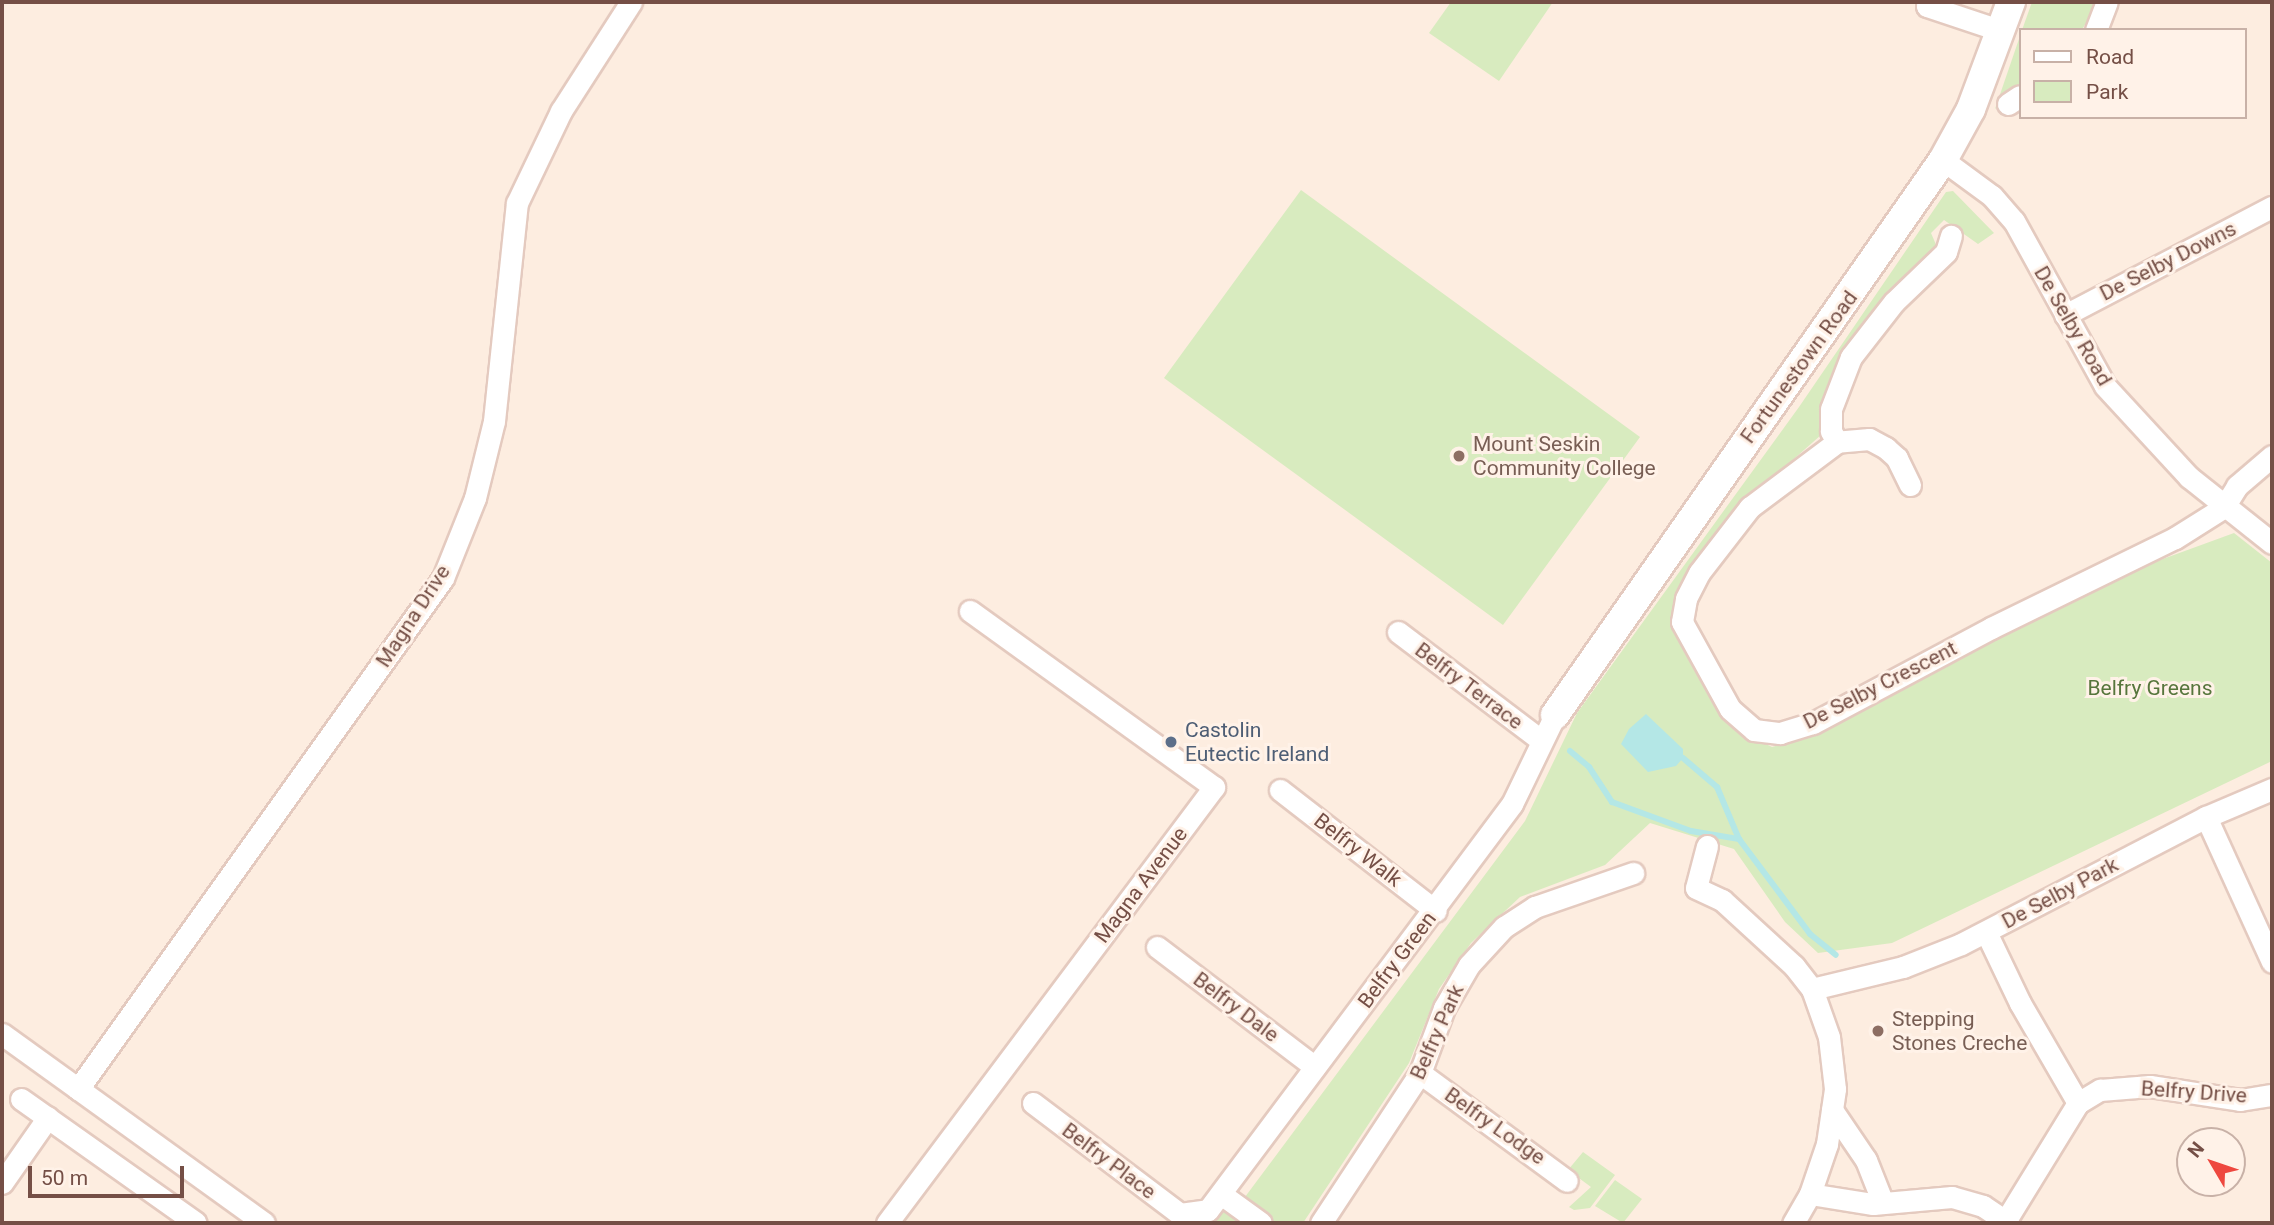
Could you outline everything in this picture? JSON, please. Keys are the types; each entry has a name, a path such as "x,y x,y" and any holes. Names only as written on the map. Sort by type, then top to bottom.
{"street":[{"name":"Magna Drive","path":"78,1089 443,579 475,498 495,421 517,203 561,111 631,2"},
{"name":"Fortunestown Road","path":"1555,715 1943,160 1971,109 2011,2"},
{"path":"2097,28 2107,2"},
{"path":"1924,3 2002,31"},
{"name":"De Selby Road","path":"1943,160 1992,196 2014,221 2105,386 2224,507 2272,543"},
{"name":"De Selby Downs","path":"2065,315 2272,208"},
{"path":"1910,485 1897,458 1886,448 1869,439 1837,442 1831,431 1831,409 1851,357 1894,302 1946,252 1951,236"},
{"name":"De Selby Crescent","path":"1837,442 1750,507 1699,573 1686,598 1682,622 1730,709 1754,730 1780,733 1813,723 1991,628 2175,538 2224,507"},
{"path":"2224,507 2237,486 2272,456"},
{"name":"Magna Avenue","path":"887,1223 1214,786 970,611"},
{"name":"Belfry Terrace","path":"1398,632 1541,740"},
{"name":"Belfry Green","path":"1222,1194 1315,1067 1436,911 1512,804 1555,715"},
{"name":"De Selby Park","path":"2078,1103 2020,1003 1986,932 2206,817 2272,789"},
{"name":"Belfry Walk","path":"1280,790 1436,911"},
{"path":"2206,817 2272,962"},
{"path":"1707,846 1696,888 1722,900 1768,940 1812,989 1829,1037 1835,1089 1827,1144 1810,1194 1793,1223"},
{"name":"Belfry Park","path":"1321,1223 1420,1073 1450,998 1469,965 1504,927 1535,907 1633,873"},
{"path":"1812,989 1903,967 1986,932"},
{"name":"Belfry Dale","path":"1157,947 1315,1067"},
{"path":"2,1034 260,1219 281,1223"},
{"name":"Belfry Lodge","path":"1420,1073 1567,1181"},
{"name":"Belfry Drive","path":"2078,1103 2100,1090 2150,1086 2240,1100 2272,1095"},
{"path":"21,1099 196,1223"},
{"name":"Belfry Place","path":"1033,1103 1180,1214 1208,1210 1222,1194"},
{"path":"1810,1194 1882,1203 1952,1198 1983,1206 2007,1222 2078,1103"},
{"path":"1832,1110 1866,1160 1882,1203"},
{"path":"2,1183 48,1117"},
{"path":"1222,1194 1261,1223"}],"green space":[{"path":"1451,2 1553,2 1499,81 1429,33"},
{"path":"2032,2 2097,2 2083,28 2023,28"},
{"path":"2018,42 2018,88 1995,109"},
{"path":"1301,190 1640,437 1503,625 1164,378"},
{"name":"Belfry Greens","path":"1953,191 1994,233 1978,244 1944,220 1931,233 1937,247 1875,309 1829,381 1821,435 1742,505 1709,545 1682,583 1674,603 1673,624 1732,727 1772,747 1821,733 2100,582 2234,533 2272,563 2272,761 1892,943 1818,953 1785,922 1734,849 1650,823 1605,865 1520,897 1471,943 1439,989 1409,1063 1303,1223 1192,1223 1242,1201 1525,821 1577,713 1799,407 1946,192"},
{"path":"1583,1152 1615,1175 1590,1208 1574,1210 1569,1207 1591,1187 1568,1170"},
{"path":"1615,1180 1642,1199 1623,1223 1595,1206"}],"water":[{"path":"1646,714 1683,749 1683,758 1676,766 1648,772 1621,744 1629,729"}],"waterway":[{"path":"1570,751 1589,767 1612,802 1691,831 1739,839 1810,934 1836,955"},
{"path":"1683,758 1717,787 1739,839"}],"place":[{"name":"Mount Seskin Community College","path":"1459,456"},
{"name":"Castolin Eutectic Ireland","path":"1171,742"},
{"name":"Stepping Stones Creche","path":"1878,1031"}]}
